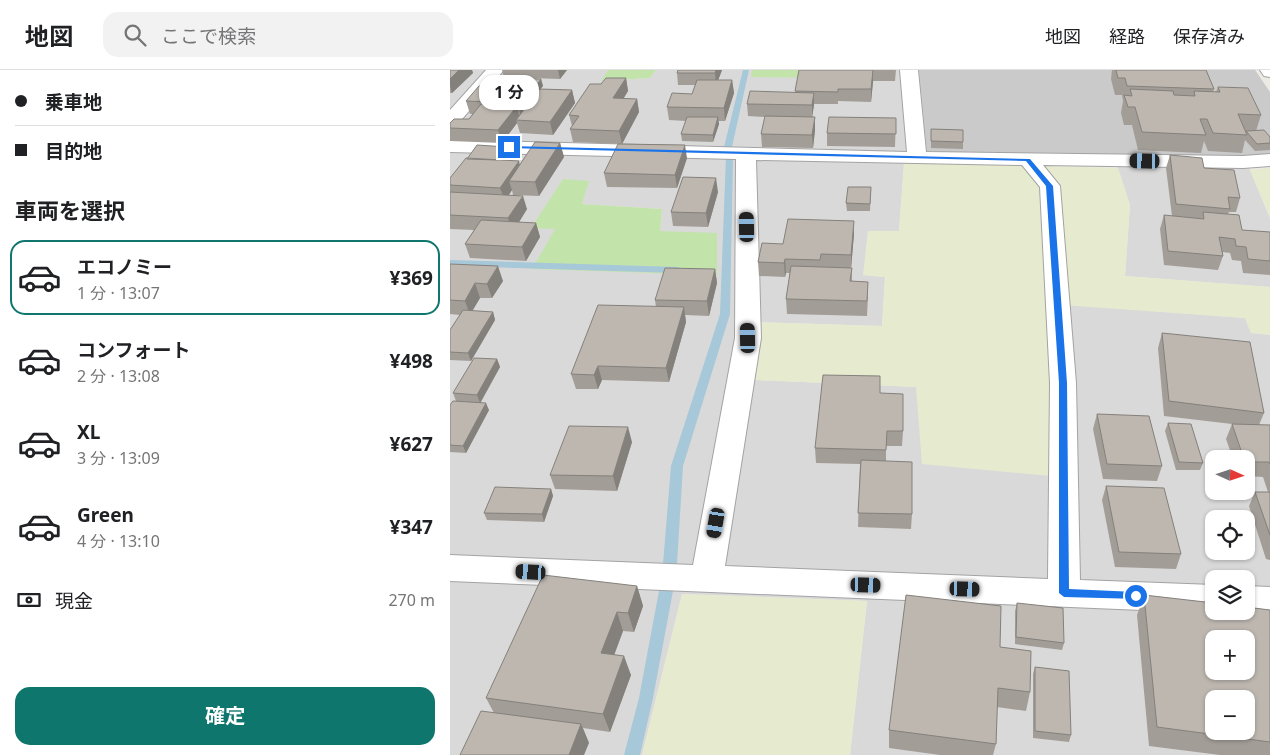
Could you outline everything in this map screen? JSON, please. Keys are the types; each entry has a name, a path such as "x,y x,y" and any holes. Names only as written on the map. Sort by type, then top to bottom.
{"street":[{"path":"450,121 495,70"},
{"path":"909,70 916,158"},
{"path":"450,146 1028,160 1243,162 1270,160"},
{"path":"707,579 748,338 746,154"},
{"path":"1028,160 1050,186 1063,383 1064,593"},
{"path":"450,568 1205,599"},
{"path":"1255,600 1270,601"}],"shaded area":[{"path":"450,70 608,70 602,81 650,78 656,70 919,70 927,154 904,163 899,231 868,231 864,275 885,277 882,326 758,322 756,380 917,387 1048,303 1245,318 1251,333 1270,335 1270,755 850,755 867,601 682,594 642,755 450,755","holes":["588,181 582,204 662,209 660,231 533,269 556,228 532,228"]},
{"path":"919,70 1255,70 1270,92 1270,154 1245,158 927,154"},
{"path":"1114,156 1245,158 1270,218 1270,287 1125,276 1130,205"}],"green space":[{"path":"608,70 656,70 650,78 601,81"},
{"path":"752,70 838,70 839,78 751,77"},
{"path":"904,163 1118,168 1130,205 1125,276 1270,287 1270,335 1251,333 1245,318 1048,304 1051,476 922,464 916,387 755,380 758,322 882,326 885,277 863,275 868,231 899,231"},
{"path":"1270,168 1270,218 1250,170"},
{"path":"563,179 589,181 582,204 662,209 660,231 717,233 717,275 532,269 555,229 531,228"},
{"path":"682,594 867,601 850,755 642,755"}],"building":[{"path":"450,70 459,70 450,79"},
{"path":"678,70 716,70 715,73 677,73"},
{"path":"799,70 873,70 871,89 838,89 838,92 795,91"},
{"path":"1116,70 1206,70 1214,89 1127,86 1125,78 1118,78"},
{"path":"496,78 541,79 531,92 529,88 489,86"},
{"path":"606,78 626,78 613,98 637,99 619,131 570,129 579,116 569,115 590,84 601,84"},
{"path":"697,80 732,80 724,108 667,107 672,93 692,94"},
{"path":"479,86 529,88 517,103 466,101"},
{"path":"1218,87 1248,88 1261,115 1238,114 1247,135 1213,133 1207,119 1200,119 1206,135 1142,132 1135,107 1128,107 1124,95 1132,96 1130,89 1173,91 1174,95 1195,96 1194,91 1220,92"},
{"path":"540,89 572,90 550,122 516,120"},
{"path":"750,91 814,93 812,105 747,104"},
{"path":"481,104 517,106 498,130 450,128 450,123 454,119 469,119"},
{"path":"765,116 815,117 812,135 761,134"},
{"path":"687,117 718,117 713,135 681,134"},
{"path":"829,117 896,118 896,134 827,133"},
{"path":"931,129 963,130 963,142 931,141"},
{"path":"1264,130 1270,137 1270,143 1257,144 1246,131"},
{"path":"535,142 560,143 535,182 509,181"},
{"path":"618,144 685,145 675,175 604,173"},
{"path":"477,145 507,147 497,160 467,159"},
{"path":"1170,155 1202,158 1204,168 1234,170 1240,198 1228,197 1230,209 1176,204"},
{"path":"466,158 519,161 500,188 450,185 450,178"},
{"path":"683,177 716,178 706,213 671,212"},
{"path":"848,187 871,187 870,204 846,203"},
{"path":"450,192 523,196 508,218 450,215"},
{"path":"1203,212 1239,215 1242,230 1270,232 1270,261 1248,259 1246,247 1236,246 1235,239 1219,237 1223,256 1168,251 1164,215 1204,219"},
{"path":"788,219 854,221 851,255 821,254 820,260 785,259 784,263 758,262 762,243 783,244"},
{"path":"481,220 536,223 522,247 465,244"},
{"path":"450,264 498,266 487,284 475,283 465,301 450,300"},
{"path":"791,266 852,268 850,281 868,282 867,301 786,299"},
{"path":"665,268 715,269 707,301 655,300"},
{"path":"598,305 684,307 666,368 598,366 594,375 571,374"},
{"path":"463,310 493,312 468,353 450,352 450,330"},
{"path":"1162,333 1250,342 1264,413 1169,401"},
{"path":"474,358 497,359 477,395 453,393"},
{"path":"823,375 880,376 880,393 903,394 903,431 887,431 886,450 815,448"},
{"path":"453,401 486,403 463,446 450,445 450,405"},
{"path":"1097,414 1149,416 1162,466 1107,464"},
{"path":"1168,423 1191,424 1203,463 1179,462"},
{"path":"1232,424 1270,425 1270,464 1269,462 1255,462 1255,450 1241,450"},
{"path":"569,426 628,427 613,476 550,475"},
{"path":"861,460 912,462 912,514 858,513"},
{"path":"1106,486 1164,488 1181,554 1119,552"},
{"path":"495,487 551,489 542,514 484,513"},
{"path":"1255,492 1270,492 1270,535"},
{"path":"543,575 637,586 628,613 617,612 601,653 624,656 603,714 486,698"},
{"path":"906,595 1001,606 1000,647 1031,651 1030,692 998,688 996,744 889,730"},
{"path":"1144,595 1205,602 1205,620 1255,620 1255,608 1270,610 1270,742 1255,740 1255,690 1205,690 1205,733 1157,727"},
{"path":"1017,603 1063,608 1064,643 1016,637"},
{"path":"1035,667 1069,671 1071,735 1035,731"},
{"path":"481,711 581,724 569,755 460,755"}],"waterway":[{"path":"728,147 746,70"},
{"path":"670,564 677,466 725,314 729,158"},
{"path":"450,263 678,270"},
{"path":"632,755 646,698 666,591"}],"route":[{"path":"509,147 1028,160 1050,186 1063,383 1064,593 1136,596"}]}
